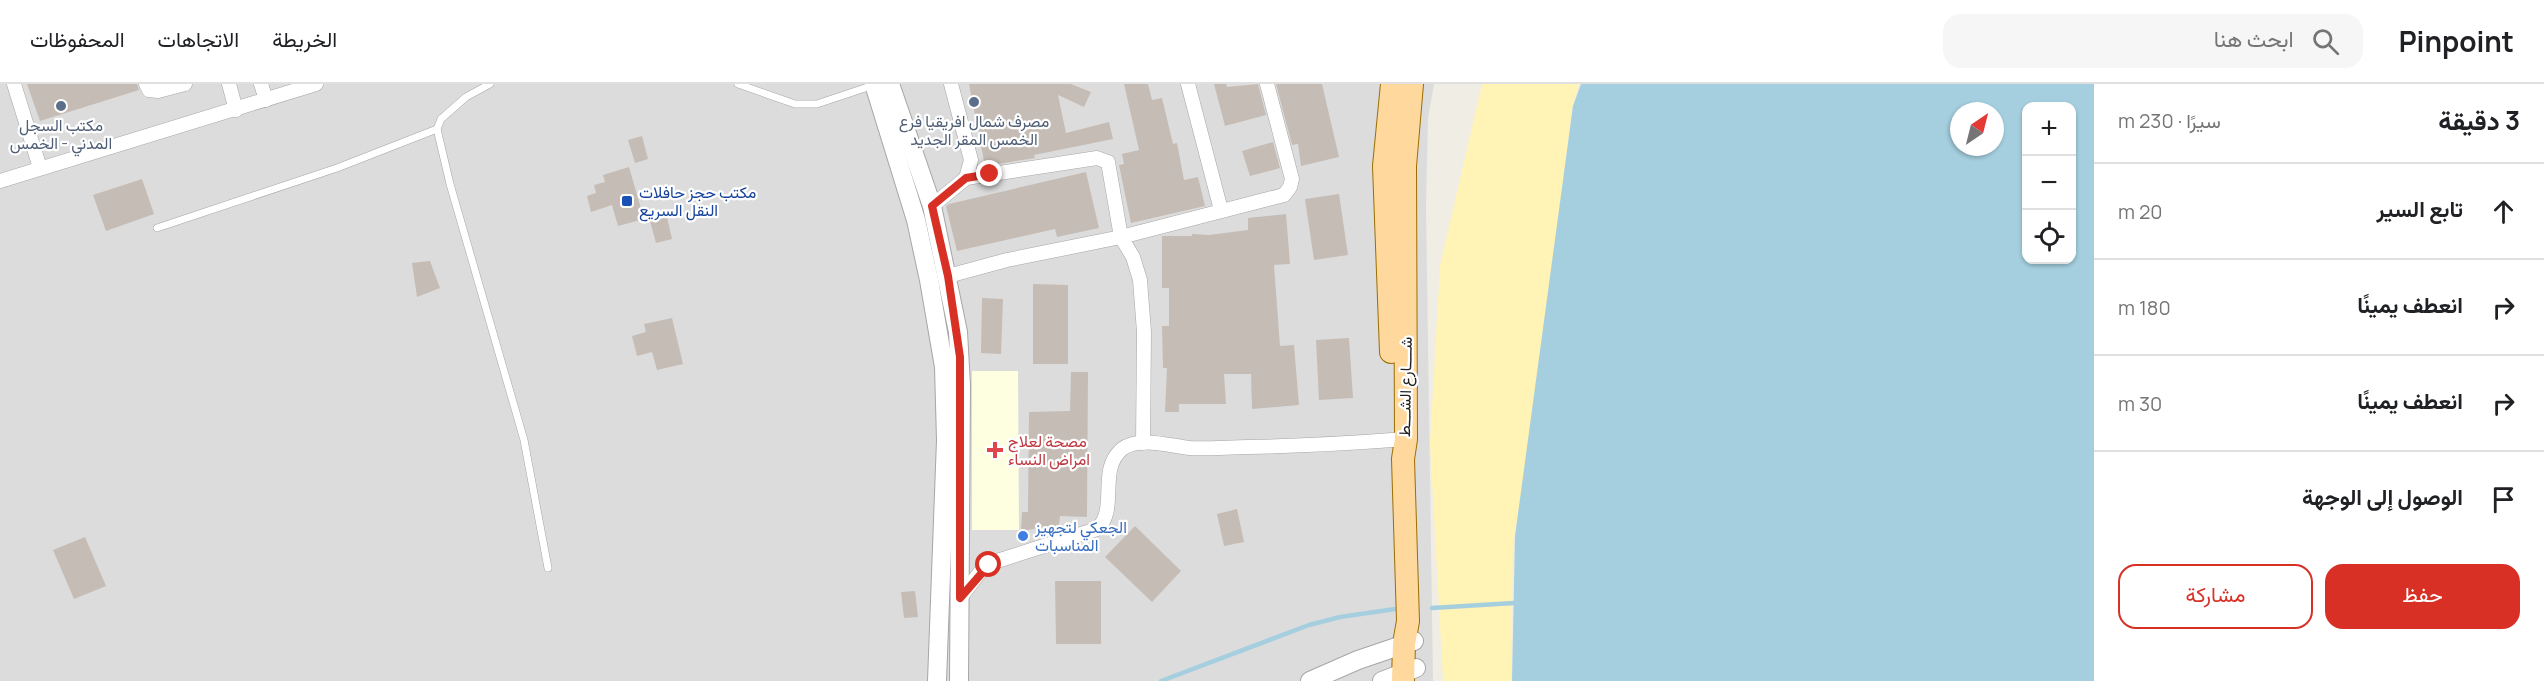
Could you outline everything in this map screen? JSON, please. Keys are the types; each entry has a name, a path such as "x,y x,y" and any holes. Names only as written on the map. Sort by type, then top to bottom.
{"main road":[{"name":"شــــارع الشـــط","path":"1392,84 1384,166 1392,367 1402,446"},
{"name":"شــــارع الشـــط","path":"1402,446 1405,166 1412,84"},
{"path":"1402,446 1410,676"}],"street":[{"path":"14,84 40,168"},
{"path":"146,84 149,90 158,91 185,84"},
{"path":"229,84 236,110"},
{"path":"261,84 266,100"},
{"path":"0,181 316,84"},
{"path":"875,84 916,220 933,299 944,367 946,440 937,681"},
{"path":"890,84 932,206 948,276 960,357 959,681"},
{"path":"951,84 972,160 966,178"},
{"path":"1188,84 1221,210"},
{"path":"948,276 1007,260 1121,237 1284,195 1292,179 1267,84"},
{"path":"932,206 966,178 1097,158 1105,159 1109,165 1121,237 1133,257 1142,291 1143,443"},
{"path":"960,598 981,572 997,561 1097,529 1106,517 1108,474 1113,461 1121,450 1130,444 1143,443 1192,448 1402,446"},
{"path":"1310,681 1409,635"},
{"path":"1382,681 1410,676"}],"lane":[{"path":"490,84 466,97 441,120 437,129 450,184 524,440 548,568"},
{"path":"738,84 795,104 817,104 875,84"},
{"path":"157,228 337,168 437,129"}],"shaded area":[{"path":"0,84 1434,84 1428,118 1426,207 1433,681 0,681"},
{"name":"مصحة لعلاج امراض النساء","path":"972,371 1018,371 1019,530 972,530"}],"sand":[{"path":"1482,84 1579,84 1572,108 1535,418 1513,542 1511,681 1443,681 1430,443 1440,265"}],"water":[{"path":"1581,84 2094,84 2094,681 1512,681 1515,536 1573,106"}],"building":[{"name":"مكتب السجل المدني - الخمس","path":"27,84 137,84 139,90 40,121"},
{"path":"969,84 1071,84 1091,92 1084,107 1058,95 1066,133 1109,122 1113,139 1034,155 1035,158 985,166"},
{"path":"1124,84 1148,84 1152,100 1162,98 1173,144 1177,143 1184,180 1198,177 1205,206 1131,223 1119,165 1124,164 1122,154 1139,150"},
{"path":"1214,84 1226,84 1227,87 1258,84 1266,115 1225,126"},
{"path":"1276,84 1322,84 1339,157 1301,166 1298,144 1292,145"},
{"path":"642,136 648,159 635,163 628,140"},
{"path":"1273,142 1280,168 1250,176 1242,151"},
{"path":"629,167 644,219 618,226 612,205 591,212 587,196 596,193 594,185 605,182 603,175"},
{"path":"1086,172 1099,228 1057,237 1055,229 957,251 946,206 949,204"},
{"path":"142,179 154,214 106,231 93,195"},
{"path":"1339,194 1348,255 1314,260 1305,199"},
{"path":"1286,214 1290,264 1274,265 1280,346 1294,345 1299,405 1252,409 1251,374 1224,374 1226,404 1179,404 1179,412 1165,412 1167,368 1163,368 1162,326 1169,326 1169,288 1162,288 1162,236 1209,235 1248,230 1248,218"},
{"path":"667,217 672,239 656,243 650,221"},
{"path":"430,261 440,288 417,297 412,263"},
{"path":"1033,284 1068,285 1068,364 1033,364"},
{"path":"982,298 1003,299 1001,354 981,353"},
{"path":"672,318 683,364 657,370 652,352 637,356 632,336 646,332 644,324"},
{"path":"1349,338 1353,398 1319,400 1316,340"},
{"path":"1071,372 1088,372 1087,517 1060,516 1059,525 1021,531 1022,512 1028,512 1029,412 1070,411"},
{"path":"1237,509 1244,542 1224,546 1217,514"},
{"path":"1135,526 1181,571 1152,602 1105,557"},
{"path":"85,537 106,586 74,599 53,550"},
{"path":"1055,581 1101,581 1101,644 1056,644"},
{"path":"915,591 918,617 904,618 901,592"}],"waterway":[{"path":"1432,608 1514,603"},
{"path":"1161,681 1309,625 1340,617 1395,609"}],"place":[{"name":"مصرف شمال افريقيا فرع الخمس المقر الجديد","path":"974,102"},
{"name":"مكتب السجل المدني - الخمس","path":"61,106"},
{"name":"مكتب حجز حافلات النقل السريع","path":"627,201"},
{"name":"مصحة لعلاج امراض النساء","path":"995,450"},
{"name":"الجعكي لتجهيز المناسبات","path":"1023,536"}],"route":[{"path":"989,565 960,598 960,357 948,276 932,206 966,178 990,174"}]}
